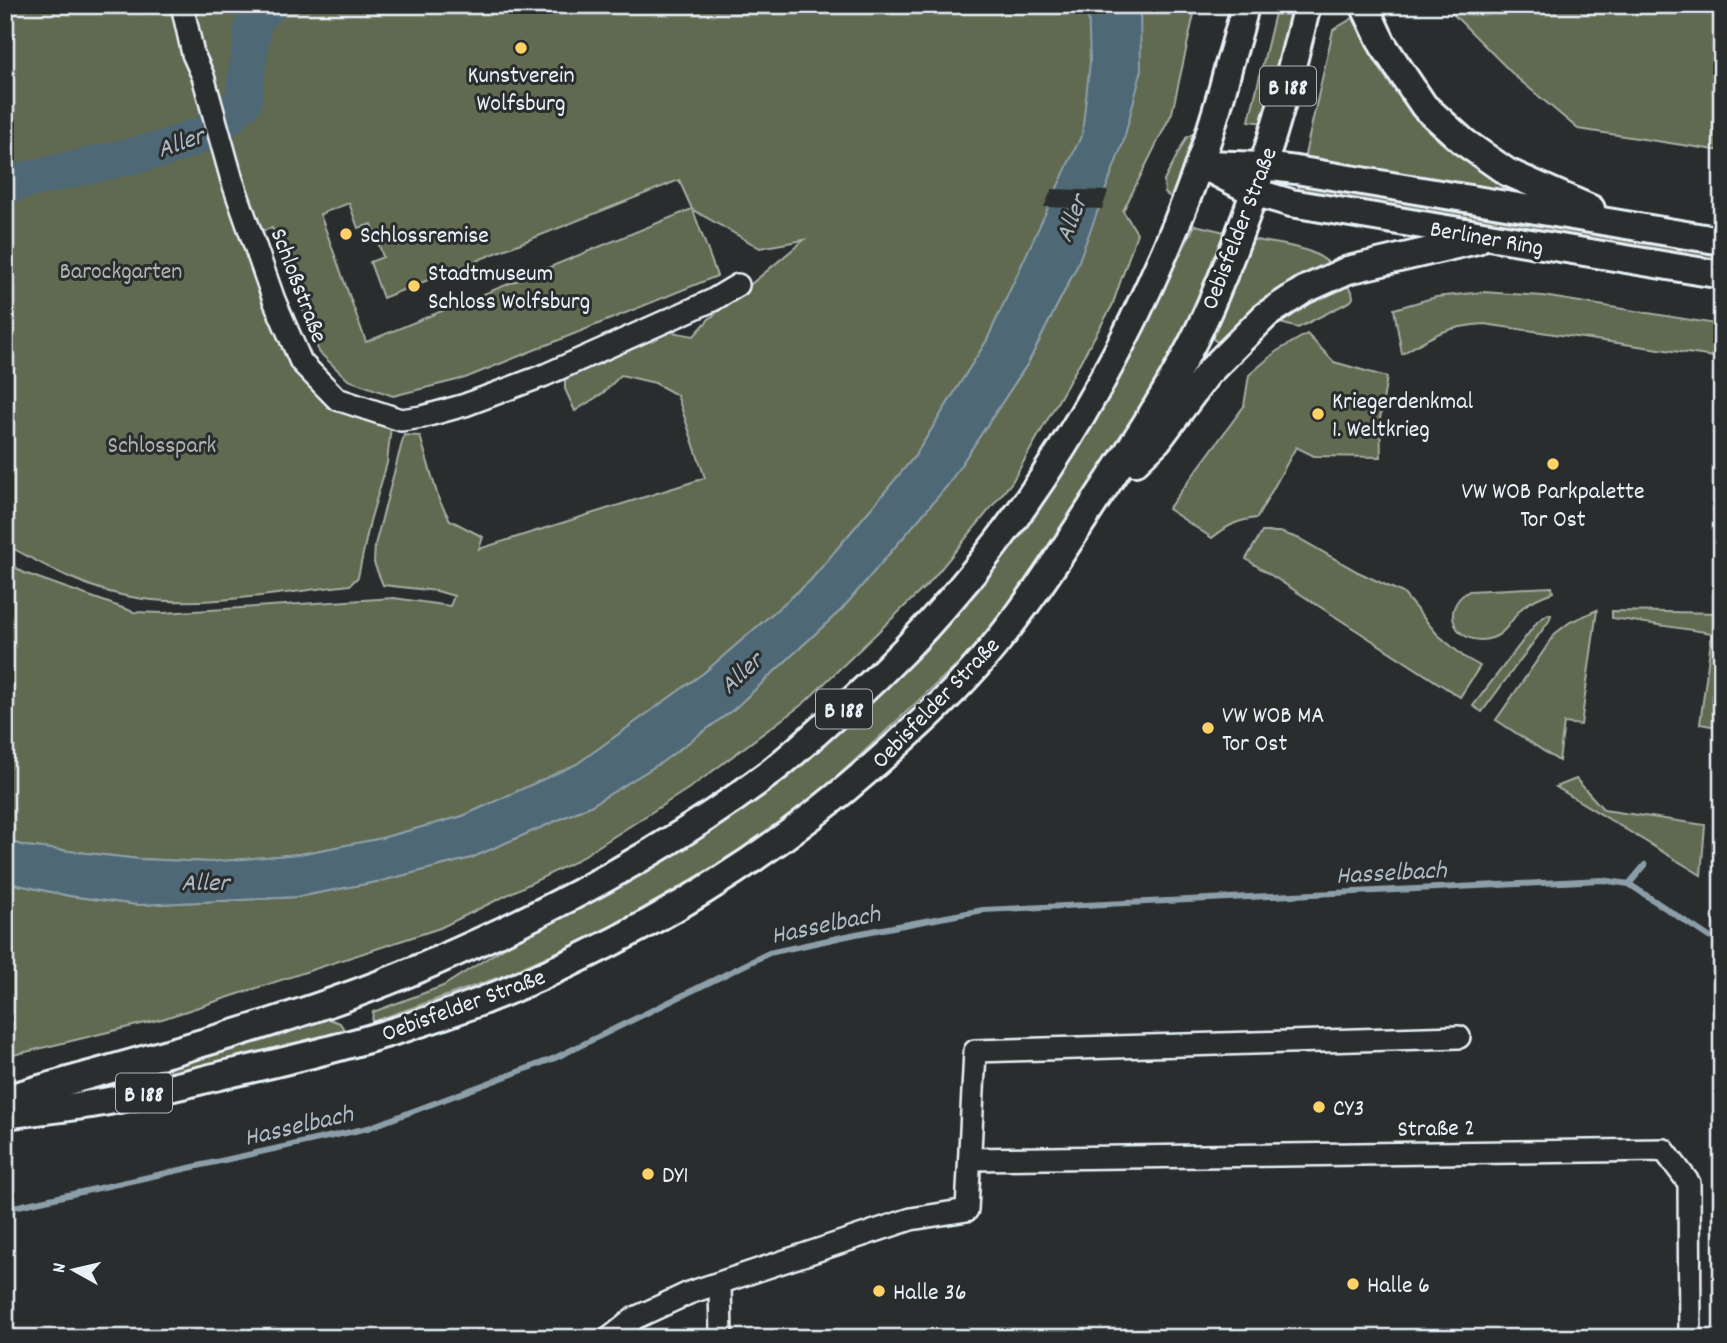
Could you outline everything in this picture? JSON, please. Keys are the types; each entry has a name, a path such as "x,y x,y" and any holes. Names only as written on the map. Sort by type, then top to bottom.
{"main road":[{"name":"Oebisfelder Straße","path":"5,1098 270,1022 431,963 531,917 623,869 773,771 852,702 915,640 970,578 1030,499 1096,396 1140,309 1200,164 1245,5"},
{"name":"Oebisfelder Straße","path":"5,1115 100,1102 281,1063 399,1030 504,993 598,950 684,904 768,848 851,785 904,739 976,667 1045,578 1170,385 1210,308 1243,226 1289,83 1307,5"},
{"path":"1364,5 1383,45 1424,106 1464,142 1507,172 1625,225"},
{"name":"Berliner Ring","path":"1200,164 1264,166 1722,241"},
{"name":"Berliner Ring","path":"1200,164 1254,192 1291,203 1722,275"},
{"path":"1098,497 1158,439 1208,373 1266,315 1285,302 1348,270 1490,237"}],"street":[{"name":"Schloßstraße","path":"181,5 193,54 203,76 232,180 274,300 301,362 337,399 401,420 465,405 545,375 713,300 738,285"},
{"path":"610,1338 635,1318 689,1293 911,1219 967,1210 975,1051 1459,1037"},
{"name":"Straße 2","path":"970,1159 1664,1150 1689,1183 1690,1338"},
{"path":"720,1284 720,1338"}],"green space":[{"path":"5,5 1196,5 1172,113 1123,211 1137,233 1112,306 1012,482 930,582 804,703 694,785 574,862 440,928 162,1019 5,1057 5,882 69,896 138,905 297,897 381,881 471,858 590,806 662,762 734,709 842,609 947,486 1028,363 1077,266 1048,209 987,340 915,456 810,581 705,672 577,764 463,816 378,839 300,854 210,862 139,859 25,846 5,840 5,560 24,573 134,612 163,613 394,598 450,606 454,596 437,591 383,585 374,563 375,545 404,435 420,436 439,500 450,520 483,537 479,549 705,478 677,395 655,383 621,375 603,393 575,411 565,389 565,376 666,331 694,336 709,319 804,240 760,248 693,210 717,276 465,378 393,396 348,380 319,352 272,228 244,236 326,399 356,417 391,426 387,463 370,521 358,577 350,585 246,598 193,601 143,599 89,585 5,544","holes":["679,180 692,209 366,342 320,214 349,203 358,228 372,224 383,257 370,262 383,298"]},
{"path":"1277,5 1293,5 1263,123 1249,121"},
{"path":"1447,5 1722,5 1722,151 1578,129 1516,77"},
{"path":"1353,18 1384,75 1424,127 1463,159 1503,185 1502,192 1304,159 1333,30"},
{"path":"1198,131 1174,200 1165,193 1164,181 1186,138"},
{"path":"1300,183 1722,251 1722,263 1298,192"},
{"path":"1195,225 1225,232 1160,378 1079,509 1033,574 967,655 835,779 760,837 677,889 593,936 500,977 372,1022 373,1012 443,986 513,942 629,881 705,834 783,780 863,711 926,650 982,586 1042,506 1109,398"},
{"path":"1251,239 1306,250 1333,267 1220,343 1214,340 1211,334"},
{"path":"1341,280 1352,291 1351,301 1298,328 1269,320"},
{"path":"1483,292 1543,296 1722,325 1722,358 1484,324 1459,327 1441,333 1402,354 1394,309 1436,297"},
{"path":"1307,334 1334,362 1387,377 1380,419 1381,457 1314,456 1296,447 1257,518 1233,524 1212,538 1168,509 1244,406 1249,375 1277,351"},
{"path":"1262,532 1280,532 1300,539 1358,572 1403,593 1437,634 1464,657 1480,666 1460,697 1246,559"},
{"path":"1552,587 1553,592 1523,607 1505,629 1492,638 1469,638 1455,625 1454,607 1469,591"},
{"path":"1597,610 1581,725 1564,723 1559,761 1496,720 1556,633 1570,622"},
{"path":"1612,611 1722,613 1722,728 1700,724 1712,633 1612,618"},
{"path":"1548,614 1551,615 1549,621 1482,712 1473,706 1538,621"},
{"path":"1576,779 1604,810 1705,825 1701,875 1556,787"},
{"path":"326,1018 340,1023 345,1031 276,1050 117,1085 116,1082"}],"water":[{"path":"1088,5 1140,5 1141,73 1123,143 1077,266 1028,363 947,486 842,609 734,709 662,762 590,806 471,858 381,881 297,897 138,905 70,896 5,882 5,840 25,846 139,859 210,862 300,854 378,839 463,816 577,764 705,672 810,581 915,456 987,340 1082,134 1090,61"}],"pier":[{"path":"1052,189 1108,191 1102,209 1044,207"}],"waterway":[{"name":"Aller","path":"5,187 167,148 214,130 243,102 254,18 269,5"},
{"name":"Hasselbach","path":"5,1209 368,1128 555,1058 769,953 856,934 983,910 1602,880 1629,884 1645,865"},
{"path":"1629,884 1709,937"}],"place":[{"name":"Kunstverein Wolfsburg","path":"521,48"},
{"name":"Schlossremise","path":"346,234"},
{"name":"Stadtmuseum Schloss Wolfsburg","path":"414,286"},
{"name":"Kriegerdenkmal 1. Weltkrieg","path":"1318,414"},
{"name":"VW WOB Parkpalette Tor Ost","path":"1553,464"},
{"name":"VW WOB MA Tor Ost","path":"1208,728"},
{"name":"CY3","path":"1319,1107"},
{"name":"DY1","path":"648,1174"},
{"name":"Halle 6","path":"1353,1284"},
{"name":"Halle 36","path":"879,1291"}],"park label":[{"name":"Barockgarten","path":"121,270"},
{"name":"Schlosspark","path":"162,444"}]}
